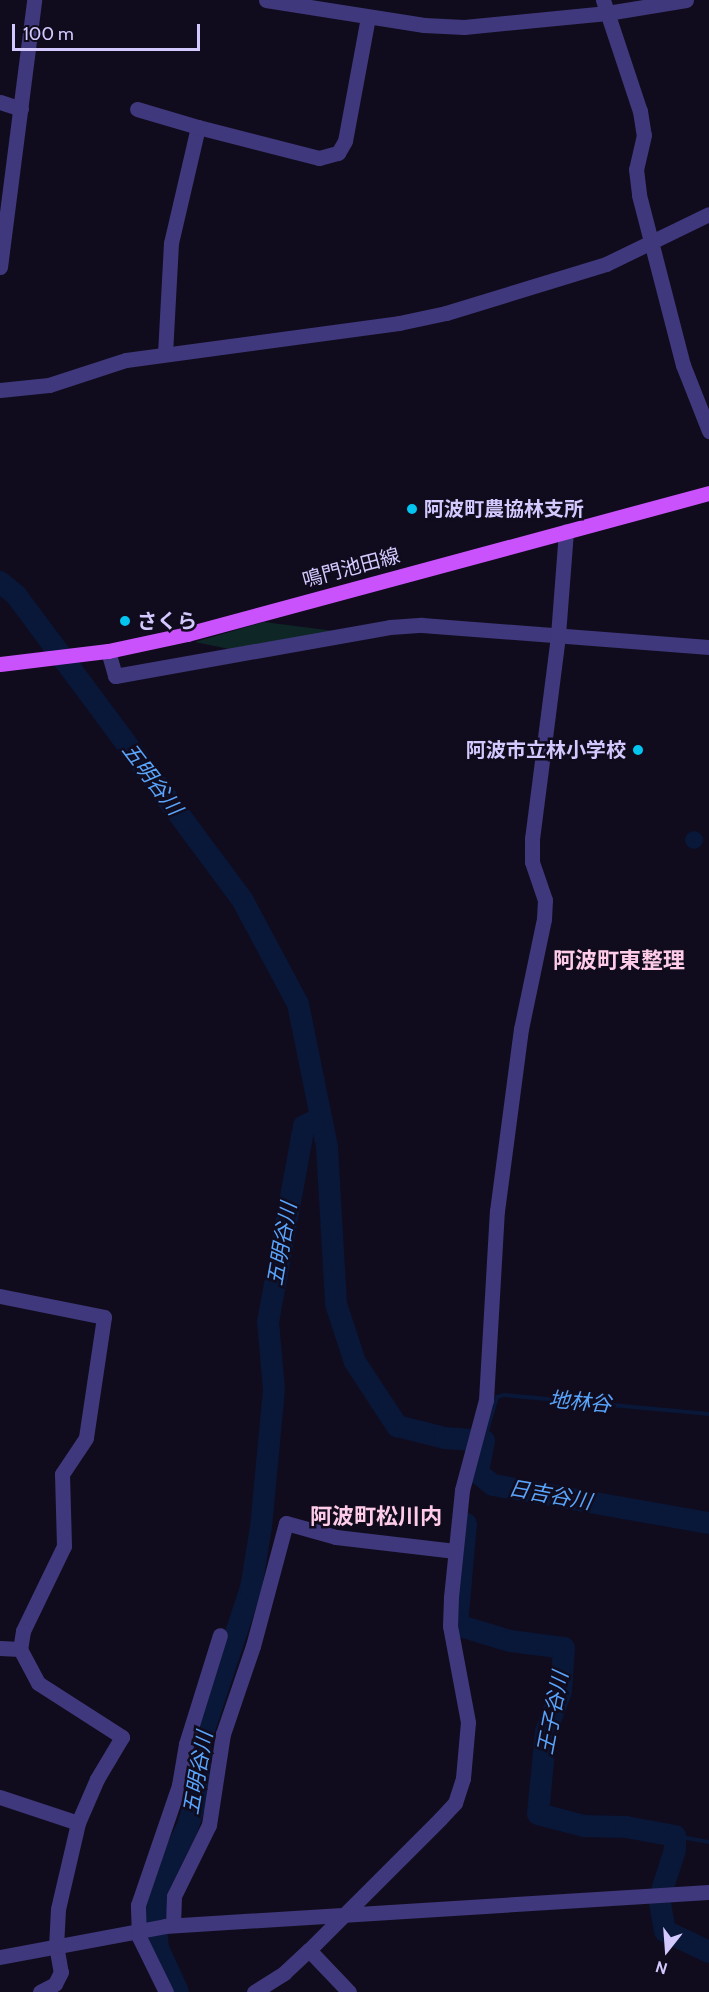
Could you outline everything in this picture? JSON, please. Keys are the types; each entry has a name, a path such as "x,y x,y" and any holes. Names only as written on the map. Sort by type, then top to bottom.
{"main road":[{"name":"鳴門池田線","path":"0,664 108,651 187,634 709,493"}],"street":[{"path":"0,267 34,0"},
{"path":"266,0 368,17 464,27 605,7 687,0"},
{"path":"605,7 640,111 644,135 636,168 651,242 683,365 709,431"},
{"path":"137,109 319,158 338,153 345,141 368,17"},
{"path":"0,102 21,109"},
{"path":"165,353 171,243 198,127"},
{"path":"0,390 50,385 126,360 165,353 399,323 446,313 606,264 709,214"},
{"path":"254,1992 284,1973 309,1950 455,1803 464,1778 468,1722 450,1626 455,1551 465,1476 486,1400 496,1211 521,1029 544,919 544,900 532,862 532,839 558,635 566,531"},
{"path":"108,651 115,676 390,627 422,625 709,647"},
{"path":"0,1296 104,1317 86,1438 62,1474 64,1546 24,1631 20,1649 38,1683 122,1737 97,1779 78,1823 58,1909 56,1945 61,1972 55,1984 40,1992"},
{"path":"169,1926 174,1896 209,1825 223,1734 253,1646 286,1523 336,1537 455,1551"},
{"path":"166,1992 142,1929 138,1905 179,1785 186,1744 220,1635"},
{"path":"0,1648 20,1649"},
{"path":"0,1797 78,1823"},
{"path":"0,1957 142,1929 169,1926 709,1892"},
{"path":"309,1950 349,1992"}],"green space":[{"path":"264,622 334,631 234,650 195,642"}],"water":[{"path":"690,831 698,831 703,836 701,847 690,849 685,844 685,836"}],"waterway":[{"name":"日吉谷川","path":"0,582 16,595 243,901 298,1004 327,1147 336,1304 355,1362 397,1426 445,1438 484,1441 478,1473 493,1485 709,1523"},
{"name":"五明谷川","path":"178,1992 158,1948 155,1919 160,1884 188,1826 199,1790 201,1739 251,1588 261,1527 274,1389 268,1322 304,1126 319,1119"},
{"name":"地林谷","path":"484,1441 497,1397 504,1395 709,1414"},
{"name":"王子谷川","path":"466,1524 457,1625 510,1641 564,1648 561,1691 546,1732 538,1814 584,1826 626,1827 675,1836 675,1850 663,1888"},
{"path":"675,1836 709,1842"},
{"name":"王子谷川","path":"660,1903 665,1931 709,1952"}],"place":[{"name":"阿波町農協林支所","path":"412,509"},
{"name":"さくら","path":"125,621"},
{"name":"阿波市立林小学校","path":"638,750"}],"district":[{"name":"阿波町東整理","path":"619,961"},
{"name":"阿波町松川内","path":"376,1517"}]}
